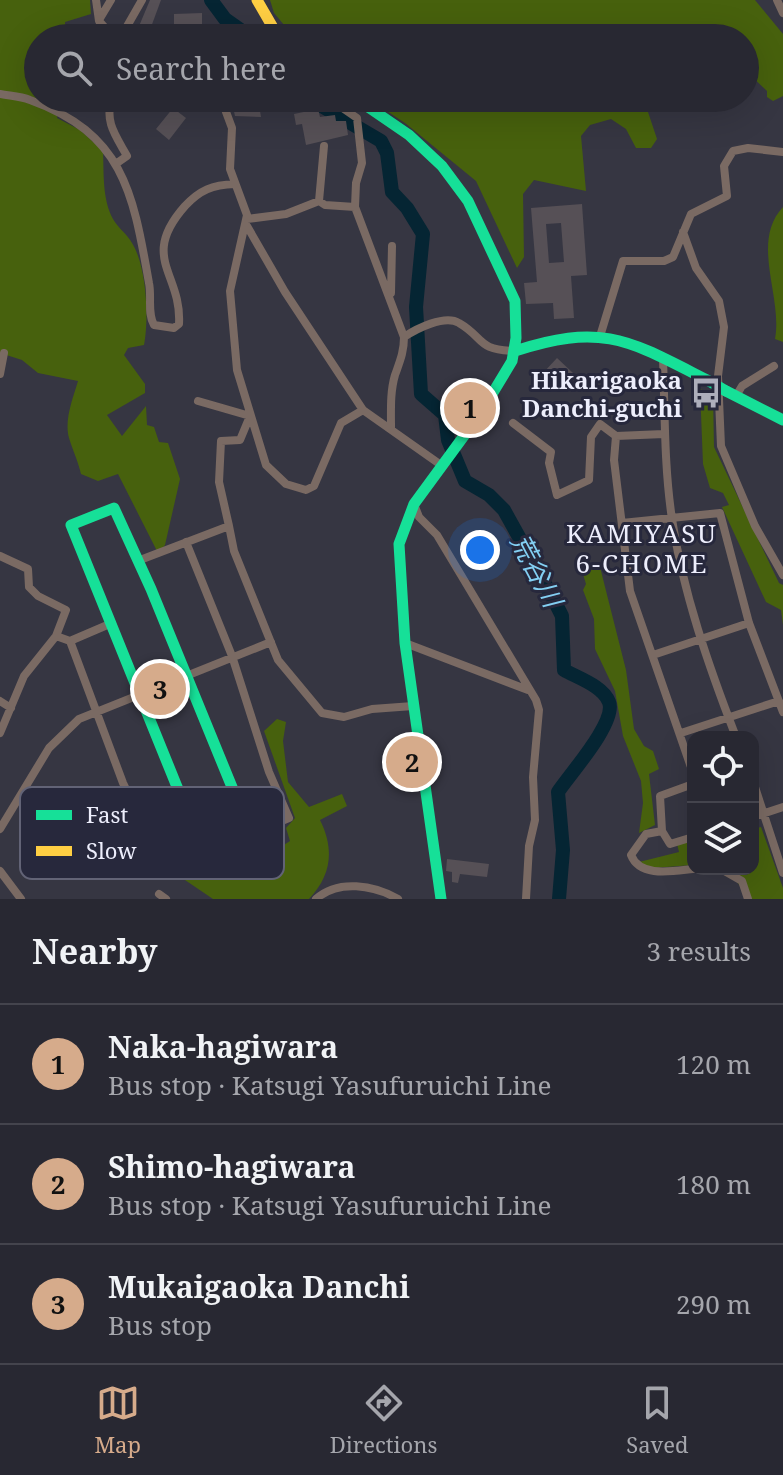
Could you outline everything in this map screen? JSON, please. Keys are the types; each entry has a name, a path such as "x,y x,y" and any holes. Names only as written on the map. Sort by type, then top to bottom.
{"street":[{"path":"96,0 102,24"},
{"path":"99,21 111,0"},
{"path":"128,24 142,0"},
{"path":"257,0 271,24"},
{"path":"777,0 783,13"},
{"path":"0,94 24,98"},
{"path":"56,112 92,132 117,163 128,193 150,285 151,321 160,328 174,328 179,324 180,316 179,304 166,273 163,248 167,232 198,192 216,184 235,184"},
{"path":"108,112 115,139 127,156 117,163"},
{"path":"226,112 232,128 230,169 247,223 285,292 363,410 443,463"},
{"path":"348,112 357,118 362,163 356,183 355,207 379,278 391,295 404,337 403,359 395,374 391,397 391,428"},
{"path":"375,112 409,135 442,166 468,201 510,287 516,315 515,351 501,383 414,504 399,544 405,643 441,899"},
{"path":"319,201 324,146"},
{"path":"601,333 623,261 664,261 673,257 691,214 727,196 724,166 733,151 748,148 783,152"},
{"path":"319,201 325,205 355,207"},
{"path":"247,223 286,214 319,201"},
{"path":"247,223 230,291 237,370 271,471 286,484 306,490 314,486 341,423 363,410"},
{"path":"683,232 696,268 719,301 724,327 718,376 721,446 755,526 783,575"},
{"path":"391,295 392,246"},
{"path":"404,337 447,320 459,323 489,348 515,351 576,334 601,333 634,343 783,420"},
{"path":"0,374 4,353"},
{"path":"663,359 664,434 671,518 681,570 734,731"},
{"path":"731,394 774,366"},
{"path":"198,401 250,416"},
{"path":"250,416 240,440 221,441 219,482 234,551 278,660 322,713 344,717 372,709 413,706"},
{"path":"513,423 551,452 549,463 557,495 589,480 591,437 600,424 616,436 664,434"},
{"path":"616,436 614,460 630,591 687,753"},
{"path":"414,504 419,517 437,535 531,691 539,710 533,777 535,820 529,846 526,899"},
{"path":"178,787 71,525 114,508 140,560 232,787"},
{"path":"622,523 720,513 749,623 783,712"},
{"path":"140,560 229,526"},
{"path":"186,542 232,656 276,787"},
{"path":"0,556 28,569 29,587 66,610 56,636 24,676 0,733"},
{"path":"56,636 70,641 112,623"},
{"path":"653,655 703,641 749,623"},
{"path":"70,641 126,787"},
{"path":"26,787 55,740 97,710 271,642"},
{"path":"405,643 531,691"},
{"path":"0,701 11,708"},
{"path":"681,733 779,701"},
{"path":"687,786 660,796 662,831 670,844 687,839"},
{"path":"0,829 20,797"},
{"path":"759,799 783,873"},
{"path":"759,815 783,807"},
{"path":"662,831 646,834 640,839 634,845 632,859 652,872 687,869"},
{"path":"0,871 15,897"},
{"path":"732,875 742,881 748,899"},
{"path":"316,899 331,887 344,886 377,889 398,899"}],"green space":[{"path":"0,0 90,0 91,14 65,24 24,24 24,112 58,112 57,118 80,130 103,151 104,186 109,211 132,243 141,265 146,308 144,345 128,348 124,355 145,384 145,393 107,415 122,436 146,406 147,425 154,427 159,442 168,443 180,479 165,545 158,553 118,474 98,481 81,474 68,431 78,381 38,373 22,360 0,353"},
{"path":"270,0 755,0 783,34 783,96 773,101 759,83 759,24 283,24 274,13"},
{"path":"388,112 648,112 657,139 651,148 636,148 626,129 611,119 590,125 581,136 586,191 534,180 523,194 524,257 517,268 476,181"},
{"path":"783,207 783,342 775,339 775,306 768,253 769,236"},
{"path":"700,389 713,395 714,447 779,583 783,585 783,625 781,610 766,602 722,507 729,505 723,493 710,488 703,464"},
{"path":"600,567 626,670 634,729 644,746 653,751 659,769 649,774 655,825 639,833 643,803 641,781 623,736 615,691 595,649 594,619 583,590 586,584 582,571"},
{"path":"277,719 286,722 283,741 288,782 309,807 342,794 347,806 320,820 328,842 328,862 322,881 309,899 213,899 183,879 284,879 284,845 290,841 286,828 295,818 264,731"},
{"path":"759,828 783,888 783,899 750,899 732,875 759,875"},
{"path":"687,841 687,865 652,868 639,862 679,852 677,844"}],"building":[{"path":"150,0 161,0 152,24 140,24"},
{"path":"202,13 202,24 174,24 174,14"},
{"path":"170,112 178,112 186,118 169,140 156,129"},
{"path":"234,112 260,112 261,117 235,116"},
{"path":"319,112 320,117 335,115 336,121 346,121 348,135 306,145 302,124 296,125 294,114"},
{"path":"582,204 587,275 571,276 574,318 554,319 553,303 526,304 524,283 537,282 531,208","holes":["561,223 564,262 549,263 546,224"]},
{"path":"557,358 573,373 566,383 561,380 553,382 543,373"},
{"path":"447,859 489,864 487,877 460,874 458,883 452,882 452,872 446,871"}],"waterway":[{"name":"荒谷川","path":"211,0 232,24"},
{"name":"荒谷川","path":"332,112 381,141 387,153 392,192 407,208 423,234 416,307 421,394 445,415 448,440 465,481 489,495 504,510 555,602 562,616 564,670 596,687 609,702 610,711 599,735 558,792 563,850 559,899"}],"traffic: fast":[{"path":"375,112 409,135 442,166 468,201 515,301 516,338 512,361 480,414 414,504 399,544 405,643 441,899"},
{"path":"515,351 572,338 616,340 658,355 709,381"},
{"path":"709,381 726,391"},
{"path":"726,391 783,420"},
{"path":"177,787 71,525 114,508 151,589 232,787"}],"traffic: slow":[{"path":"257,0 271,24"}],"place":[{"name":"Hikarigaoka Danchi-guchi","path":"706,393"},
{"name":"Naka-hagiwara","path":"470,408"},
{"name":"Mukaigaoka Danchi","path":"160,689"},
{"name":"Shimo-hagiwara","path":"412,762"}],"district":[{"name":"KAMIYASU 6-CHOME","path":"642,548"}]}
